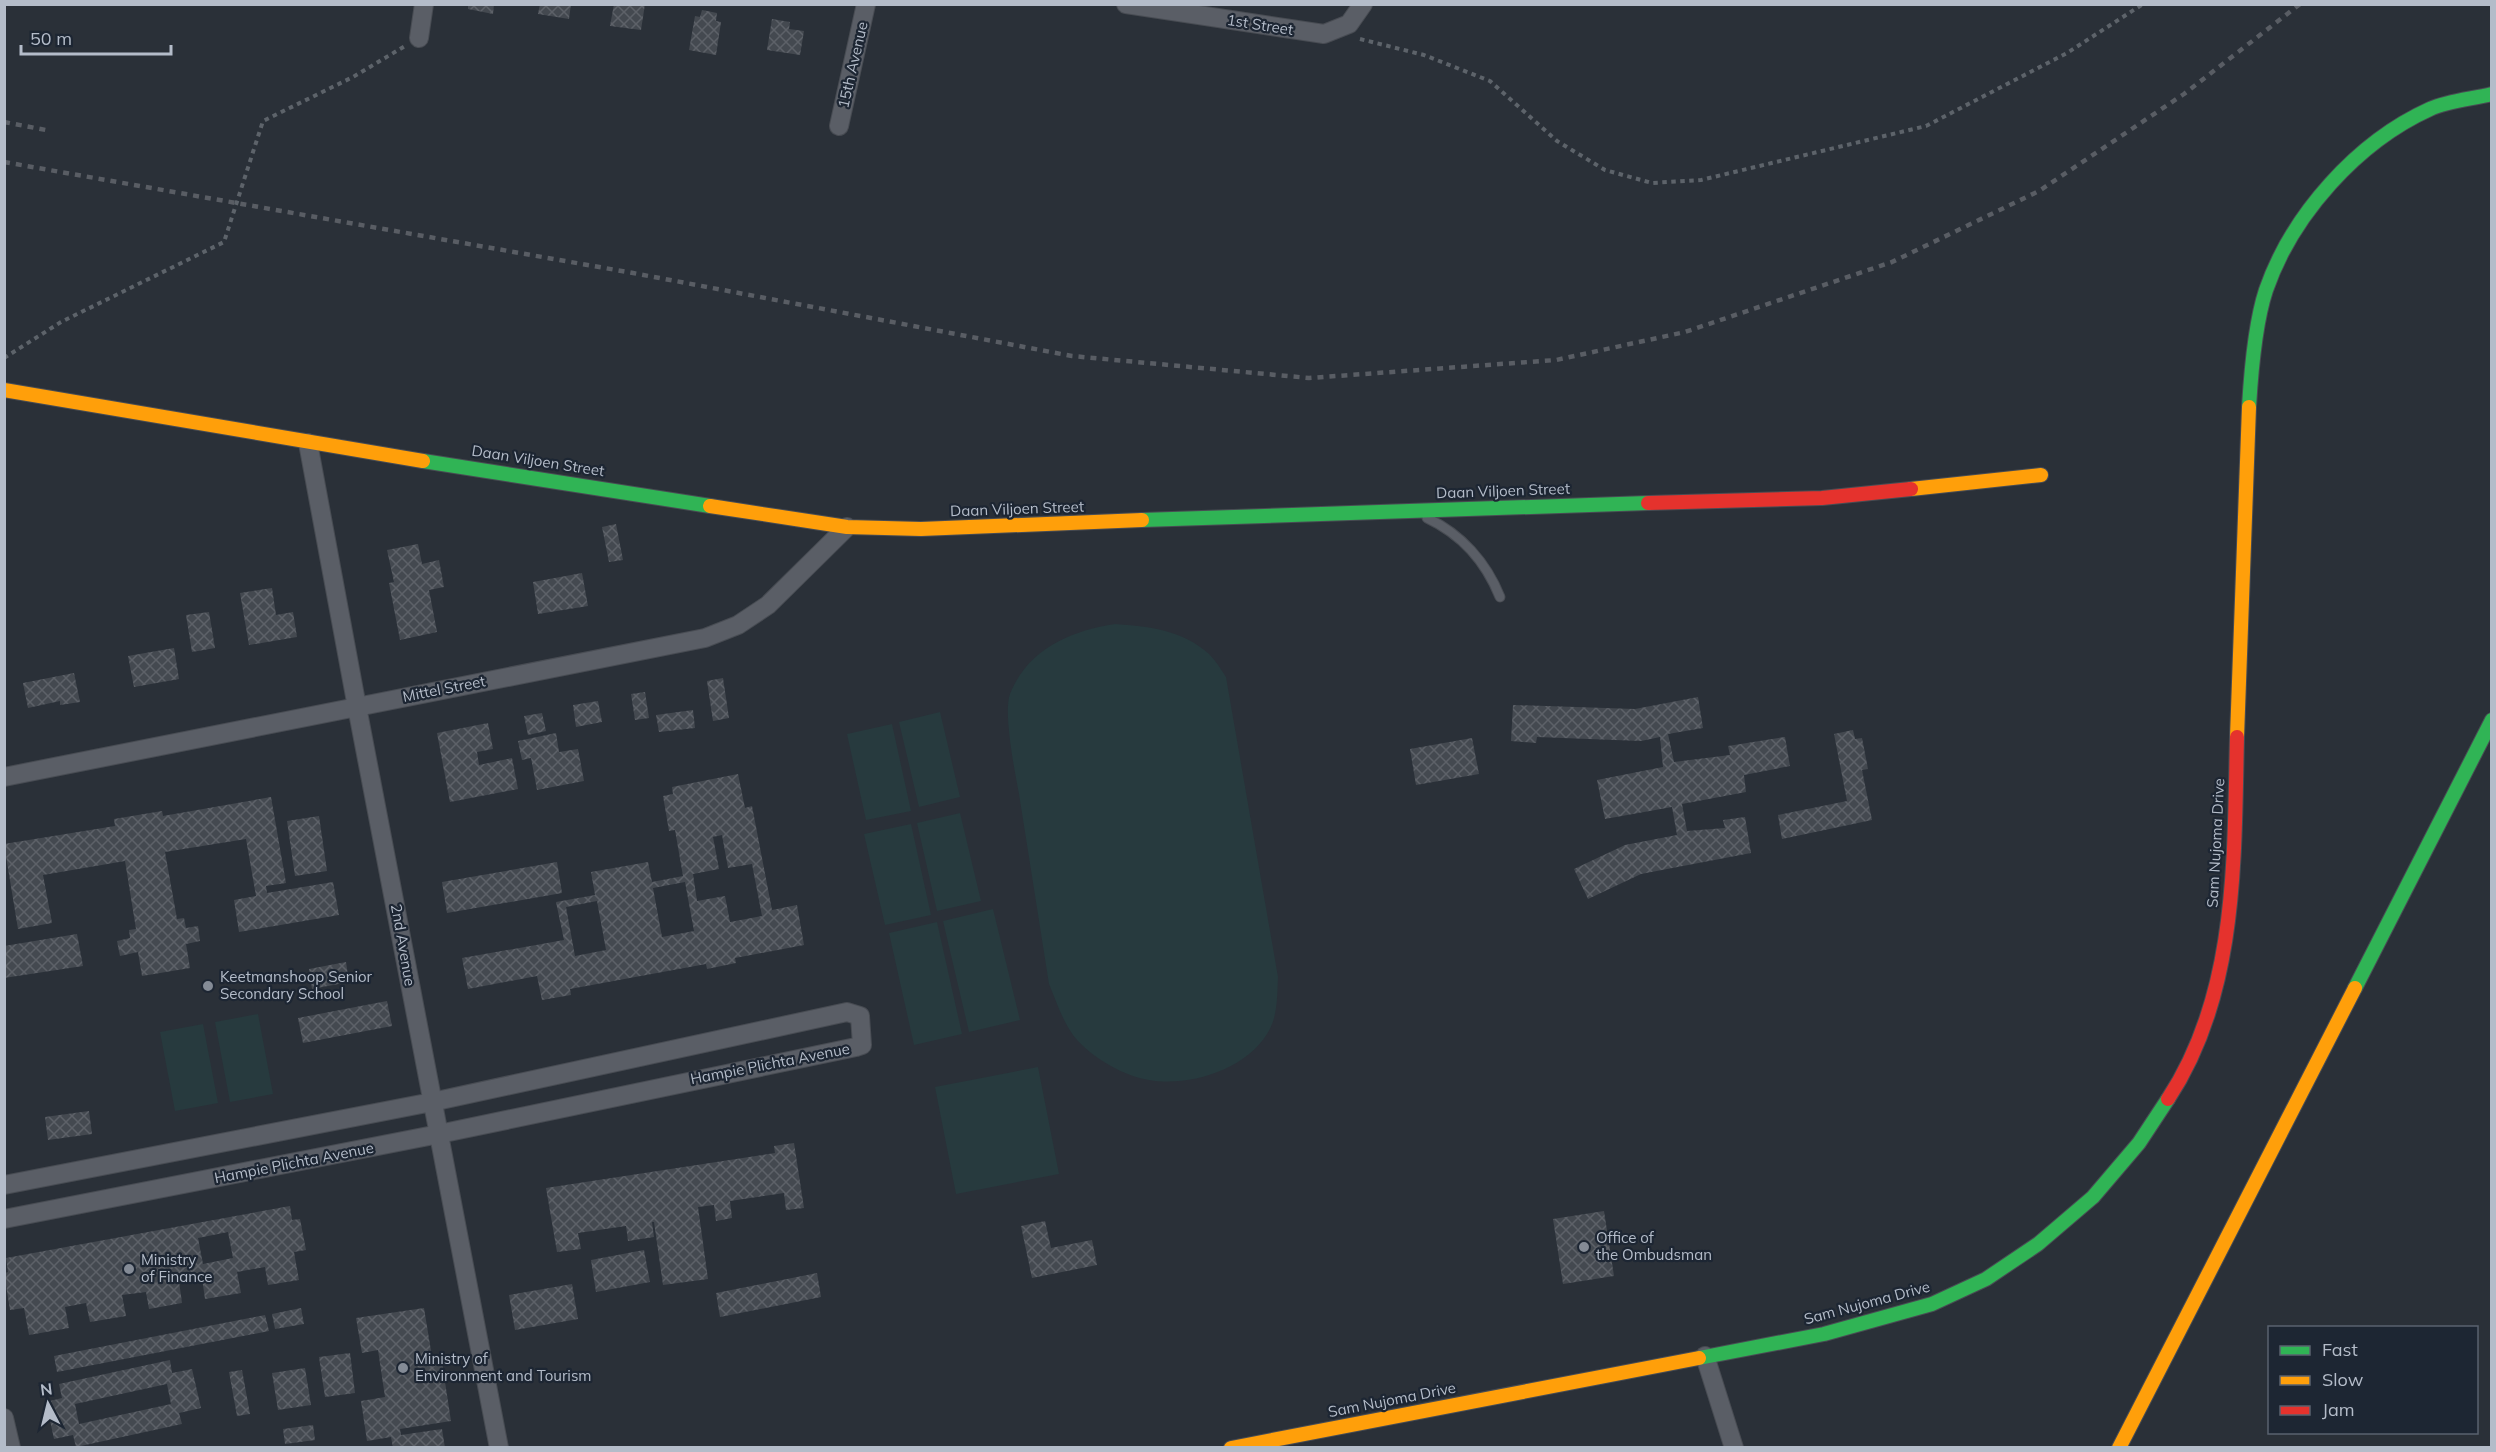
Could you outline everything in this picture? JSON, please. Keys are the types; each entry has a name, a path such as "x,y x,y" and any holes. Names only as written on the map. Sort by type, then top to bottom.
{"main road":[{"name":"Sam Nujoma Drive","path":"1231,1448 1824,1334 1878,1321 1932,1304 1986,1279 2038,1244 2093,1197 2139,1143 2181,1079 2209,1010 2224,947 2233,878 2243,529 2251,370 2265,293 2290,237 2334,178 2396,127 2432,108 2492,94"},
{"name":"Daan Viljoen Street","path":"4,390 308,443 847,527 921,529 1412,510 1822,498 2041,475"},
{"path":"2119,1448 2492,720"}],"street":[{"path":"419,38 424,4"},
{"name":"15th Avenue","path":"839,126 866,4"},
{"name":"1st Street","path":"1126,4 1324,34 1349,24 1363,4"},
{"name":"2nd Avenue","path":"308,443 499,1448"},
{"name":"Mittel Street","path":"4,777 705,638 738,626 768,605 847,527"},
{"name":"Hampie Plichta Avenue","path":"4,1185 432,1102 847,1012 860,1016 863,1040 862,1045 856,1047 440,1134 4,1219"},
{"path":"1705,1356 1734,1448"},
{"path":"4,1418 11,1448"}],"lane":[{"path":"1412,510 1445,526 1473,550 1493,580 1500,597"}],"path":[{"path":"1354,38 1424,55 1490,81 1557,141 1605,170 1652,183 1701,180 1926,126 2067,53 2143,4"},
{"path":"4,358 61,322 224,242 263,121 353,77 419,38"}],"green space":[{"path":"1115,624 1152,628 1188,639 1209,654 1226,677 1278,977 1273,1021 1257,1047 1231,1066 1215,1073 1181,1081 1149,1080 1120,1071 1085,1048 1073,1035 1065,1021 1049,984 1013,758 1008,703 1018,678 1039,654 1052,645 1082,632"},
{"path":"940,712 960,797 919,807 899,722"},
{"path":"892,724 911,811 866,820 847,734"},
{"path":"960,813 981,901 937,911 917,823"},
{"path":"911,824 931,915 885,925 864,834"},
{"path":"993,909 1020,1020 969,1032 943,921"},
{"path":"937,922 962,1034 914,1045 889,933"},
{"path":"258,1014 273,1094 230,1102 215,1022"},
{"path":"203,1024 218,1103 175,1111 160,1032"},
{"path":"1038,1067 1059,1174 956,1194 935,1087"}],"building":[{"path":"468,4 494,4 493,14 468,9"},
{"path":"540,4 571,4 569,19 538,14"},
{"path":"614,4 645,4 641,30 610,26"},
{"path":"702,10 717,13 716,21 721,22 716,55 689,50 695,16 700,17"},
{"path":"772,19 790,22 789,29 804,31 800,55 767,50"},
{"path":"616,524 623,560 609,562 602,527"},
{"path":"418,544 422,564 439,560 444,587 429,590 437,632 400,640 389,583 394,582 387,550"},
{"path":"582,573 588,606 538,614 533,582"},
{"path":"272,588 276,615 293,612 297,637 249,645 240,593"},
{"path":"209,612 215,648 192,652 186,615"},
{"path":"174,648 179,679 134,687 128,656"},
{"path":"74,673 80,702 60,705 60,701 28,708 23,683"},
{"path":"723,678 729,718 713,721 707,681"},
{"path":"645,692 649,718 635,720 631,694"},
{"path":"1698,697 1703,728 1668,734 1674,762 1730,755 1728,746 1785,737 1790,766 1744,775 1746,792 1682,804 1687,831 1725,828 1723,820 1745,817 1751,853 1641,874 1588,899 1574,869 1625,845 1677,835 1672,807 1605,819 1597,780 1663,767 1660,737 1641,741 1537,737 1536,743 1511,741 1513,705 1635,709"},
{"path":"598,701 602,722 576,727 573,705"},
{"path":"693,710 695,728 659,732 656,715"},
{"path":"542,713 546,731 528,735 524,716"},
{"path":"488,723 493,749 477,752 479,765 512,758 518,789 450,802 437,733"},
{"path":"1853,730 1855,739 1862,738 1868,769 1862,770 1872,820 1782,839 1778,815 1847,801 1834,734"},
{"path":"556,733 559,752 578,749 584,781 537,790 531,758 522,760 518,741"},
{"path":"1472,738 1479,774 1416,785 1410,749"},
{"path":"738,774 745,808 752,806 772,910 797,905 804,945 735,958 736,963 707,969 706,964 570,989 571,995 542,1000 537,976 468,989 462,958 564,940 556,902 595,895 591,872 648,862 652,882 683,876 675,830 669,831 663,796 673,794 672,787","holes":["722,835 728,868 752,864 762,916 730,922 725,896 697,901 693,874 719,869 713,837","685,882 694,931 662,937 653,888","597,901 606,950 575,956 566,907"]},
{"path":"271,797 286,883 266,886 267,893 333,882 339,915 239,932 234,900 256,896 246,839 165,852 177,919 184,918 186,928 198,926 200,941 186,944 190,968 142,976 138,952 120,956 117,941 130,938 129,930 136,929 125,861 43,875 52,923 18,929 4,844 115,826 114,819 162,811 163,816"},
{"path":"319,816 327,871 295,876 287,821"},
{"path":"557,862 562,893 447,913 442,882"},
{"path":"77,934 83,966 4,978 4,946"},
{"path":"346,962 349,982 312,989 309,969"},
{"path":"387,1001 392,1026 303,1043 298,1018"},
{"path":"89,1111 92,1134 48,1140 45,1117"},
{"path":"794,1143 804,1208 786,1210 784,1193 730,1201 732,1218 716,1221 714,1205 698,1207 708,1279 663,1285 654,1222 652,1222 654,1237 628,1241 626,1226 578,1233 581,1249 557,1252 546,1188 775,1153 774,1146"},
{"name":"Ministry of Finance","path":"290,1206 292,1220 300,1219 306,1250 294,1252 299,1280 268,1285 265,1267 237,1272 241,1293 205,1299 202,1278 179,1281 182,1303 149,1309 146,1292 122,1295 126,1316 90,1322 86,1303 65,1307 69,1328 29,1335 24,1308 10,1310 5,1279 5,1273 8,1272 6,1258","holes":["228,1232 233,1258 203,1264 198,1238"]},
{"name":"Office of the Ombudsman","path":"1604,1211 1614,1276 1563,1284 1553,1219"},
{"path":"1045,1221 1051,1248 1092,1240 1097,1265 1032,1278 1021,1226"},
{"path":"644,1250 650,1282 596,1292 591,1260"},
{"path":"817,1273 821,1297 720,1317 716,1293"},
{"path":"572,1284 578,1319 515,1330 509,1295"},
{"path":"301,1308 304,1324 275,1329 272,1314"},
{"path":"424,1308 432,1357 441,1356 451,1421 400,1429 401,1435 442,1429 445,1448 393,1448 391,1437 367,1441 361,1401 385,1397 378,1350 362,1353 356,1318"},
{"path":"265,1315 269,1331 57,1372 54,1356"},
{"path":"350,1353 355,1393 325,1397 319,1357"},
{"path":"170,1360 172,1373 192,1369 201,1408 179,1413 182,1424 76,1447 73,1435 54,1439 46,1402 62,1398 59,1384","holes":["167,1384 171,1404 79,1424 75,1404"]},
{"path":"305,1368 311,1405 278,1410 272,1373"},
{"path":"242,1370 250,1414 237,1416 229,1372"},
{"path":"313,1425 315,1440 285,1444 283,1429"}],"railway":[{"path":"4,162 633,273 1072,356 1309,378 1556,360 1685,332 1892,262 2039,191 2184,94 2300,4"},
{"path":"4,122 51,131"}],"traffic: fast":[{"path":"2249,407 2252,364 2262,303 2278,262 2310,208 2353,161 2403,123 2437,106 2492,94"},
{"path":"423,461 710,506"},
{"path":"1142,520 1648,503"},
{"path":"2355,988 2492,720"},
{"path":"1699,1358 1824,1334 1932,1304 1986,1279 2038,1244 2093,1197 2139,1143 2168,1099"}],"traffic: slow":[{"path":"4,390 423,461"},
{"path":"2237,737 2249,407"},
{"path":"1911,489 2041,475"},
{"path":"710,506 847,527 921,529 1142,520"},
{"path":"2119,1448 2355,988"},
{"path":"1231,1448 1699,1358"}],"traffic: jam":[{"path":"1648,503 1822,498 1911,489"},
{"path":"2168,1099 2191,1058 2208,1015 2220,970 2228,924 2232,877 2237,737"}],"place":[{"name":"Keetmanshoop Senior Secondary School","path":"208,986"},
{"name":"Office of the Ombudsman","path":"1584,1247"},
{"name":"Ministry of Finance","path":"129,1269"},
{"name":"Ministry of Environment and Tourism","path":"403,1368"}]}
